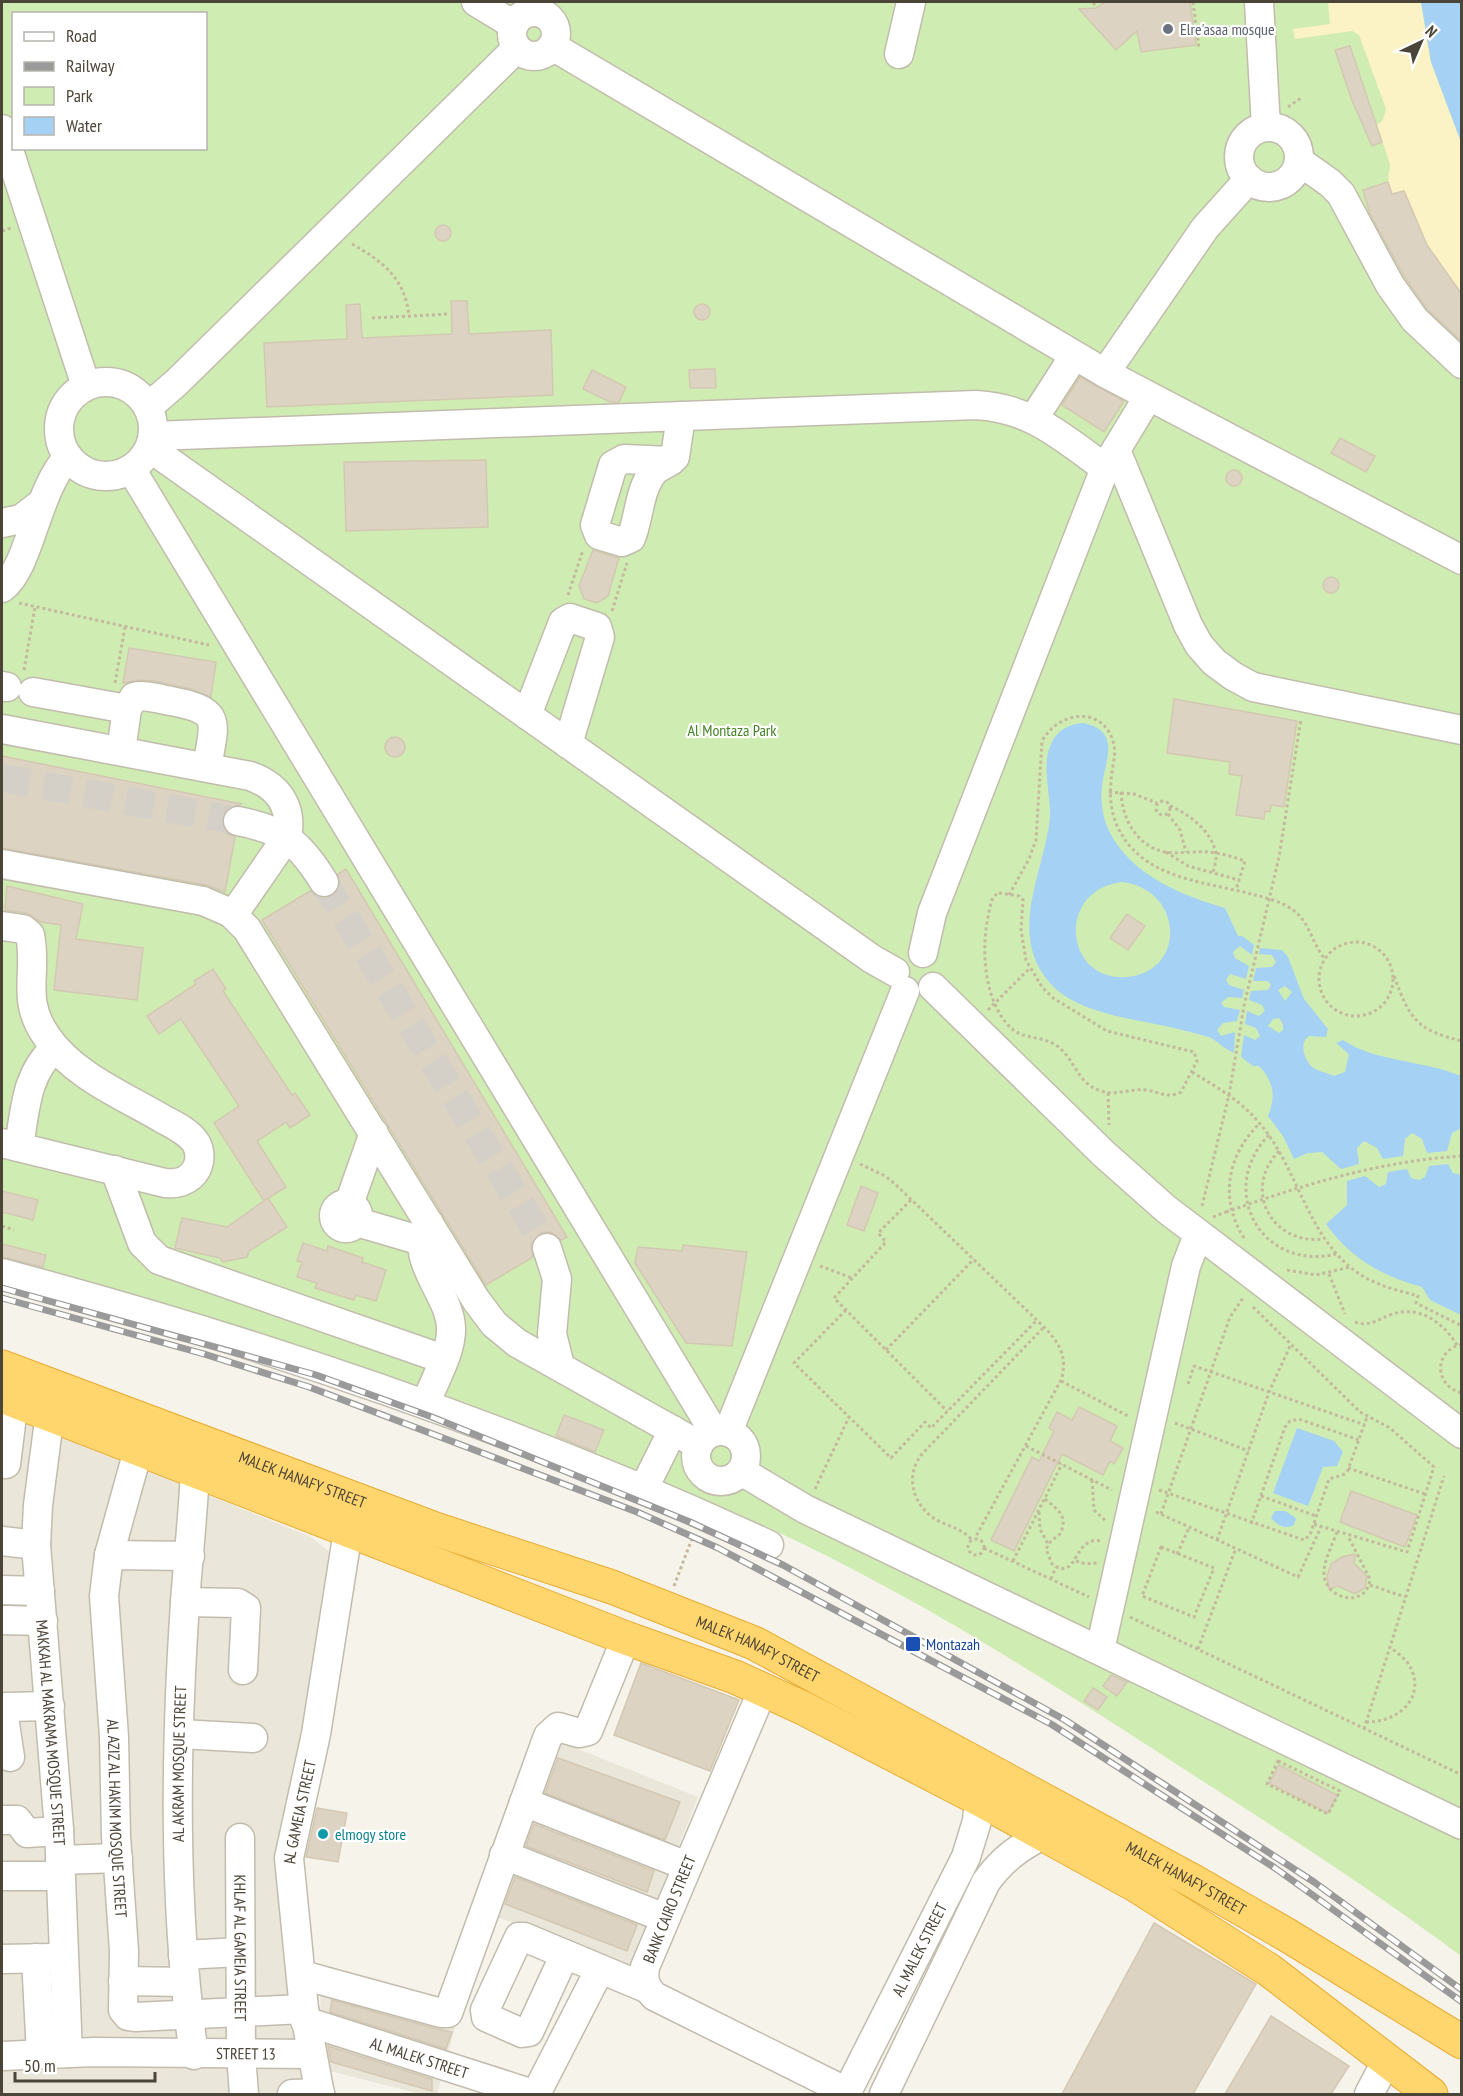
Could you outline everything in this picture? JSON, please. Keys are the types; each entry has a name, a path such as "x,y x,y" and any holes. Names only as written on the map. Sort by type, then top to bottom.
{"highway":[{"name":"MALEK HANAFY STREET","path":"2,1367 435,1529 612,1587 754,1643 1183,1876 1287,1935 1461,2042"},
{"name":"MALEK HANAFY STREET","path":"8,1398 139,1447 348,1531 763,1689 979,1799 1137,1886 1227,1941 1431,2094"},
{"path":"612,1587 620,1595 622,1606 619,1617 611,1625 613,1633"},
{"path":"685,1659 678,1650 677,1639 682,1628 692,1622 704,1622"}],"street":[{"path":"148,407 172,387 330,232 516,37 525,14 555,9 556,34 552,46 542,54 528,55 516,37 476,2"},
{"path":"899,54 911,2"},
{"path":"1259,2 1266,127"},
{"path":"552,46 1104,373 1461,560"},
{"path":"1266,127 1280,129 1291,136 1298,148 1299,161 1295,174 1280,185 1260,186 1249,179 1241,168 1241,148 1253,132 1266,127"},
{"path":"2,129 86,386"},
{"path":"1299,161 1330,183 1341,194 1390,285 1415,320 1461,364"},
{"path":"1104,373 1191,246 1249,179"},
{"path":"1034,418 1074,356"},
{"path":"103,382 121,384 136,393 148,407 153,421 151,442 131,470 118,475 91,474 68,457 61,442 59,426 63,410 72,396 86,386 103,382"},
{"path":"923,953 932,914 1111,459 1148,397"},
{"path":"151,442 681,416 976,405 1016,411 1034,418 1111,459 1199,645 1214,662 1233,676 1253,687 1461,730"},
{"path":"671,461 624,459 613,465 595,525 597,533 625,542 632,535 650,477 657,468 671,461 676,452 681,416"},
{"path":"151,442 527,716 900,981 922,993 933,987 938,970 932,959 923,953 910,952 904,956 900,981 838,1157 797,1258 714,1436 698,1464 705,1475 728,1475 805,1509 1461,1825"},
{"path":"8,595 42,503 56,472 68,457"},
{"path":"131,470 714,1436"},
{"path":"2,523 21,519 42,503"},
{"path":"527,716 562,624 567,619 594,625 600,633 568,744"},
{"path":"14,689 131,699 137,696 202,708 213,723 207,767"},
{"path":"120,698 121,751"},
{"path":"2,729 250,776 275,790 282,797 289,816 287,837 233,915"},
{"path":"238,821 265,827 287,837 304,852 324,882"},
{"path":"2,864 203,901 233,915 248,929 374,1133 425,1232 484,1312 517,1342 673,1430 740,1439 746,1451 728,1475"},
{"path":"2,926 23,929 30,935 30,994 39,1023 55,1048 78,1067 188,1134 200,1152 195,1173 176,1184 10,1145 31,1081 40,1063 55,1048"},
{"path":"933,987 1104,1154 1194,1232 1461,1434"},
{"path":"374,1133 353,1213 425,1232"},
{"path":"115,1170 142,1243 159,1260 442,1359"},
{"path":"425,1232 422,1253 451,1322 450,1338 426,1402"},
{"path":"1100,1650 1136,1492 1162,1425 1186,1266 1194,1232"},
{"path":"547,1248 557,1279 552,1334 560,1366"},
{"path":"2,1273 202,1329 426,1402 644,1488 769,1545"},
{"path":"6,1464 8,1398"},
{"name":"MAKKAH AL MAKRAMA MOSQUE STREET","path":"50,1413 38,1505 36,1545 59,1831 65,1958 55,2054"},
{"path":"644,1488 673,1430"},
{"name":"AL AZIZ AL HAKIM MOSQUE STREET","path":"139,1447 109,1555 104,1616 114,1737 122,2004 128,2016 241,2012 304,2015"},
{"name":"AL AKRAM MOSQUE STREET","path":"194,2055 188,2014 179,1899 180,1734 185,1602 195,1471"},
{"name":"AL GAMEIA STREET","path":"320,2094 304,2015 302,1975 289,1858 316,1734 348,1531"},
{"path":"2,1541 36,1545"},
{"path":"109,1555 190,1556"},
{"path":"2,1590 40,1591"},
{"path":"185,1602 238,1604 246,1608 243,1670"},
{"path":"2,1620 43,1621"},
{"path":"302,1975 446,2014 552,1730 558,1727 579,1733 588,1731 613,1633"},
{"name":"BANK CAIRO STREET","path":"763,1689 645,1967 646,1988 654,1996 847,2093"},
{"path":"10,1757 2,1712 6,1707 50,1706"},
{"path":"180,1734 253,1738"},
{"name":"AL MALEK STREET","path":"847,2093 966,1857 975,1830 979,1799"},
{"path":"524,1802 687,1866"},
{"path":"2,1820 17,1820 27,1833 59,1831"},
{"name":"AL MALEK STREET","path":"884,2094 986,1882 997,1866 1012,1853 1044,1834"},
{"name":"KHLAF AL GAMEIA STREET","path":"240,1838 241,2055 244,2094"},
{"path":"504,1855 665,1918"},
{"path":"2,1876 118,1858"},
{"path":"123,1981 184,1968 240,1952"},
{"path":"565,1954 646,1988"},
{"path":"36,1958 55,2054"},
{"path":"2,1959 65,1958"},
{"path":"534,2094 600,1969"},
{"name":"AL MALEK STREET","path":"304,2015 534,2094"},
{"name":"STREET 13","path":"2,2056 311,2054"},
{"path":"1369,2094 1387,2060"},
{"path":"292,2094 320,2094"}],"path":[{"path":"1193,2 1199,48"},
{"path":"330,232 370,255 394,276 404,289 409,316"},
{"path":"372,318 449,314"},
{"path":"567,619 568,593 582,553 597,533"},
{"path":"600,633 610,617 627,565 625,542"},
{"path":"8,595 125,627 199,644 239,646"},
{"path":"120,698 125,627"},
{"path":"1194,1232 1229,1095 1244,1006 1270,900 1287,816 1304,699"},
{"path":"1009,895 1029,859 1036,840 1041,802 1042,741 1055,724 1064,718 1086,717 1105,727 1115,747 1109,792 1113,818 1120,832 1144,859 1174,876 1284,904 1299,915 1325,959"},
{"path":"1109,792 1121,792 1157,803 1164,801 1199,825 1216,853 1213,873"},
{"path":"1121,792 1124,814 1134,832 1148,844 1165,852 1179,863 1239,880"},
{"path":"1157,803 1158,814 1168,814"},
{"path":"1168,814 1170,806"},
{"path":"1168,814 1180,830 1186,852"},
{"path":"1165,852 1216,853 1245,861 1236,890"},
{"path":"994,895 1009,895 1023,900 1021,930 1030,968 1053,998 1098,1026 1194,1052 1197,1061 1186,1087 1175,1095 1138,1089 1108,1092 1086,1083 1060,1048 1042,1039 1023,1036 1015,1032 996,1005 985,956 987,922 994,895"},
{"path":"1393,975 1390,994 1385,1003 1368,1014 1348,1015 1330,1006 1324,998 1319,978 1325,959 1332,952 1349,943 1369,945 1385,956 1393,975 1405,1006 1417,1023 1431,1033 1461,1041"},
{"path":"969,1022 996,1005 1030,968"},
{"path":"1192,1072 1247,1108 1260,1123 1279,1150 1323,1239 1336,1254 1350,1267 1378,1284 1418,1296 1416,1303 1461,1326"},
{"path":"1108,1092 1109,1125"},
{"path":"1247,1242 1234,1219 1229,1180 1239,1149 1260,1123"},
{"path":"1269,1135 1254,1153 1246,1175 1246,1199 1254,1221 1269,1240 1289,1252 1312,1257 1336,1254"},
{"path":"1279,1150 1267,1165 1262,1183 1267,1211 1278,1226 1295,1236 1323,1239"},
{"path":"1226,1212 1298,1187 1387,1164 1461,1156"},
{"path":"838,1157 880,1173 974,1259 1044,1327 1061,1347 1064,1364 1061,1380 968,1550 973,1555 980,1554 984,1548"},
{"path":"911,1200 878,1233 886,1242 834,1298 947,1411"},
{"path":"2,1226 14,1230"},
{"path":"797,1258 852,1278"},
{"path":"886,1350 974,1259"},
{"path":"1284,1269 1303,1274 1329,1274 1350,1267"},
{"path":"1329,1274 1341,1308 1353,1321 1369,1324 1397,1313 1415,1312 1440,1323 1459,1344 1443,1356 1440,1371 1446,1385 1461,1393"},
{"path":"1236,1290 1367,1418 1390,1428 1434,1467 1407,1552 1313,1524"},
{"path":"1161,1515 1230,1317 1244,1297"},
{"path":"846,1310 794,1363 891,1458 925,1422 931,1428 1037,1320"},
{"path":"1044,1327 922,1454 914,1467 913,1490 925,1511 973,1539 980,1539 984,1548 1461,1775"},
{"path":"1217,1540 1269,1392 1291,1344"},
{"path":"993,1365 1001,1372"},
{"path":"1188,1384 1194,1366 1365,1425"},
{"path":"1061,1380 1162,1425 1191,1429 1249,1451"},
{"path":"805,1509 849,1417"},
{"path":"1026,1446 1092,1480 1136,1492 1167,1494 1304,1540 1310,1535 1329,1479 1345,1474 1367,1418"},
{"path":"1251,1524 1290,1421 1299,1419 1359,1440"},
{"path":"1013,1562 1062,1464"},
{"path":"1348,1468 1425,1494"},
{"path":"666,1607 702,1514 728,1475"},
{"path":"1364,1729 1444,1476"},
{"path":"1092,1480 1094,1510 1100,1518 1113,1524"},
{"path":"1136,1492 1161,1515 1298,1576 1321,1527"},
{"path":"1261,1496 1316,1516"},
{"path":"1045,1498 1059,1510 1064,1520 1060,1534 1048,1544 1046,1554 1056,1567 1065,1568 1076,1560 1080,1549 1087,1542 1109,1543"},
{"path":"1039,1510 1040,1529 1048,1544"},
{"path":"1177,1554 1189,1527"},
{"path":"1337,1532 1325,1566 1327,1584 1335,1594 1349,1598 1362,1594 1370,1585 1368,1571 1348,1535"},
{"path":"1161,1547 1177,1554 1214,1568 1194,1617 1142,1596 1161,1547"},
{"path":"1198,1649 1236,1548"},
{"path":"1076,1560 1086,1564 1104,1561"},
{"path":"1052,1580 1056,1567"},
{"path":"1370,1585 1406,1597"},
{"path":"1366,1722 1382,1721 1399,1714 1412,1696 1412,1672 1403,1658 1390,1647"},
{"path":"1278,1761 1340,1791 1328,1814 1267,1784 1278,1761"}],"shaded area":[{"path":"2,1411 311,1537 331,1553 282,1858 311,2094 2,2094"},
{"path":"558,1741 698,1797 630,1969 492,1915"},
{"path":"320,1991 455,2027 437,2094 421,2094 322,2069"}],"green space":[{"name":"Al Montaza Park","path":"2,2 1421,2 1422,12 1462,142 1461,1956 1327,1862 1135,1737 966,1632 909,1599 791,1538 719,1506 637,1474 2,1265"}],"sand":[{"path":"1328,2 1421,2 1431,62 1461,142 1461,293 1427,245 1404,191 1392,194 1388,182 1390,164 1377,125 1383,120 1386,109 1359,35 1352,31 1295,39 1293,29 1330,24"}],"water":[{"path":"1421,2 1461,2 1461,142 1431,62"},
{"path":"1083,723 1095,727 1103,733 1107,740 1108,757 1102,786 1102,804 1107,826 1119,847 1144,872 1159,882 1192,897 1225,908 1238,936 1242,936 1254,945 1252,955 1240,946 1233,952 1235,958 1249,966 1246,979 1230,974 1226,980 1229,985 1244,990 1242,998 1228,997 1221,1003 1224,1007 1240,1010 1237,1021 1223,1023 1217,1030 1221,1036 1235,1032 1234,1053 1207,1036 1116,1016 1079,1004 1063,995 1050,983 1037,964 1031,944 1029,923 1050,817 1048,752 1060,731","holes":["1122,882 1142,888 1157,899 1167,914 1170,931 1168,947 1160,961 1146,972 1126,977 1106,975 1090,965 1080,951 1076,934 1078,917 1086,901 1100,889"]},
{"path":"1260,948 1282,950 1288,957 1304,999 1328,1029 1326,1037 1309,1036 1304,1043 1305,1055 1313,1068 1334,1076 1345,1072 1349,1054 1336,1043 1343,1040 1370,1053 1461,1076 1461,1128 1452,1133 1447,1151 1427,1153 1422,1139 1412,1133 1405,1139 1403,1156 1383,1159 1377,1148 1364,1141 1357,1148 1359,1164 1341,1169 1322,1152 1308,1153 1294,1159 1283,1136 1268,1116 1273,1096 1268,1077 1259,1066 1253,1066 1241,1057 1244,1035 1255,1040 1260,1036 1256,1028 1245,1024 1247,1011 1259,1016 1265,1011 1262,1005 1249,1000 1251,991 1268,990 1271,985 1268,981 1253,981 1256,968 1272,967 1276,962 1272,955 1259,954","holes":["1285,986 1292,992 1285,1001 1278,990","1279,1018 1283,1024 1283,1030 1279,1033 1268,1026 1273,1019"]},
{"path":"1448,1164 1453,1173 1461,1175 1461,1315 1430,1300 1422,1287 1407,1283 1368,1264 1346,1247 1326,1224 1347,1205 1347,1181 1365,1176 1379,1187 1386,1184 1388,1172 1407,1169 1411,1178 1419,1180 1425,1177 1429,1166"},
{"path":"1297,1428 1334,1441 1343,1452 1337,1466 1323,1467 1308,1506 1273,1493"},
{"path":"1275,1511 1285,1511 1296,1518 1294,1525 1284,1527 1276,1523 1271,1518"}],"building":[{"name":"Elre'asaa mosque","path":"1105,2 1190,2 1196,45 1141,52 1137,31 1116,50 1079,9 1096,8"},
{"path":"1350,46 1382,142 1372,146 1351,98 1335,50"},
{"path":"1388,182 1392,194 1404,191 1427,245 1461,293 1461,341 1427,309 1404,276 1370,214 1363,190"},
{"path":"443,225 449,227 451,233 449,239 443,241 437,239 435,233 437,227"},
{"path":"451,301 467,301 469,334 551,330 553,395 267,407 264,343 347,339 346,305 360,304 362,338 452,334"},
{"path":"702,304 708,306 710,312 708,318 702,320 696,318 694,312 696,306"},
{"path":"715,369 716,388 690,388 689,370"},
{"path":"592,370 626,387 619,402 610,402 583,389"},
{"path":"1080,377 1124,401 1104,432 1062,405"},
{"path":"1340,438 1375,456 1366,472 1331,453"},
{"path":"486,460 488,527 346,531 344,462"},
{"path":"1231,470 1237,470 1242,478 1240,484 1231,486 1226,481 1226,475"},
{"path":"593,550 619,558 608,596 597,603 584,599 579,586"},
{"path":"1328,577 1334,577 1339,585 1337,591 1328,593 1323,588 1323,582"},
{"path":"129,648 216,662 211,697 191,689 155,681 138,680 123,683"},
{"path":"1174,699 1297,721 1284,807 1271,805 1270,812 1265,811 1264,819 1236,815 1242,776 1229,774 1230,762 1167,753"},
{"path":"395,737 402,740 405,747 402,754 395,757 388,754 385,747 388,740"},
{"path":"2,756 242,804 226,809 222,818 226,833 235,837 225,892 206,885 2,848"},
{"path":"346,869 567,1237 561,1240 551,1232 541,1233 531,1244 533,1257 486,1285 262,920 310,891 317,897 332,896 339,889 338,874"},
{"path":"7,886 83,904 76,939 143,948 137,1000 54,990 61,925 41,922 26,913 5,910"},
{"path":"1127,914 1145,926 1128,950 1110,938"},
{"path":"213,969 226,989 223,991 292,1095 295,1093 310,1115 290,1128 286,1122 257,1141 286,1187 264,1201 214,1123 239,1106 181,1019 159,1034 147,1016 196,984 194,981"},
{"path":"861,1186 878,1193 864,1231 847,1225"},
{"path":"2,1191 38,1200 33,1220 2,1212"},
{"path":"268,1198 287,1227 249,1251 247,1257 223,1262 220,1258 175,1248 182,1218 227,1227"},
{"path":"303,1243 327,1251 328,1246 363,1258 362,1262 386,1270 376,1301 356,1295 354,1300 315,1288 317,1283 297,1277 302,1262 297,1261"},
{"path":"2,1244 46,1255 43,1267 2,1257"},
{"path":"683,1245 747,1252 732,1346 686,1343 635,1263 638,1247 682,1251"},
{"path":"1079,1407 1117,1426 1110,1441 1123,1448 1114,1464 1110,1461 1103,1475 1062,1454 1014,1551 991,1540 1032,1457 1039,1461 1054,1431 1049,1428 1057,1412 1072,1420"},
{"path":"564,1415 604,1430 595,1452 556,1436"},
{"path":"1351,1491 1417,1515 1405,1547 1340,1522"},
{"path":"1355,1554 1354,1563 1367,1576 1365,1588 1355,1594 1338,1586 1329,1589 1327,1576 1331,1564 1342,1557"},
{"path":"641,1663 739,1700 710,1771 614,1735"},
{"path":"1111,1675 1127,1682 1117,1696 1103,1686"},
{"path":"1093,1688 1107,1697 1098,1710 1084,1701"},
{"path":"558,1758 680,1802 665,1840 545,1793"},
{"path":"1279,1765 1337,1795 1328,1813 1269,1783"},
{"name":"elmogy store","path":"317,1808 347,1813 338,1862 306,1857"},
{"path":"534,1824 654,1871 647,1892 526,1846"},
{"path":"515,1877 637,1925 627,1951 505,1904"},
{"path":"1154,1923 1256,1984 1193,2094 1062,2094"},
{"path":"332,2000 452,2032 446,2049 330,2012"},
{"path":"1271,2016 1349,2066 1331,2094 1225,2094"},
{"path":"328,2046 432,2079 432,2091 331,2062"}],"tunnel":[{"path":"2,778 238,821"},
{"path":"324,882 547,1248"}],"railway":[{"path":"2,1288 316,1375 432,1417 690,1522 783,1565 1065,1720 1314,1882 1462,1990"},
{"path":"2,1298 204,1354 309,1387 637,1512 718,1548 1051,1724 1275,1868 1462,2002"}],"place":[{"name":"Elre'asaa mosque","path":"1168,29"},
{"name":"Montazah","path":"913,1644"},
{"name":"elmogy store","path":"323,1834"}]}
